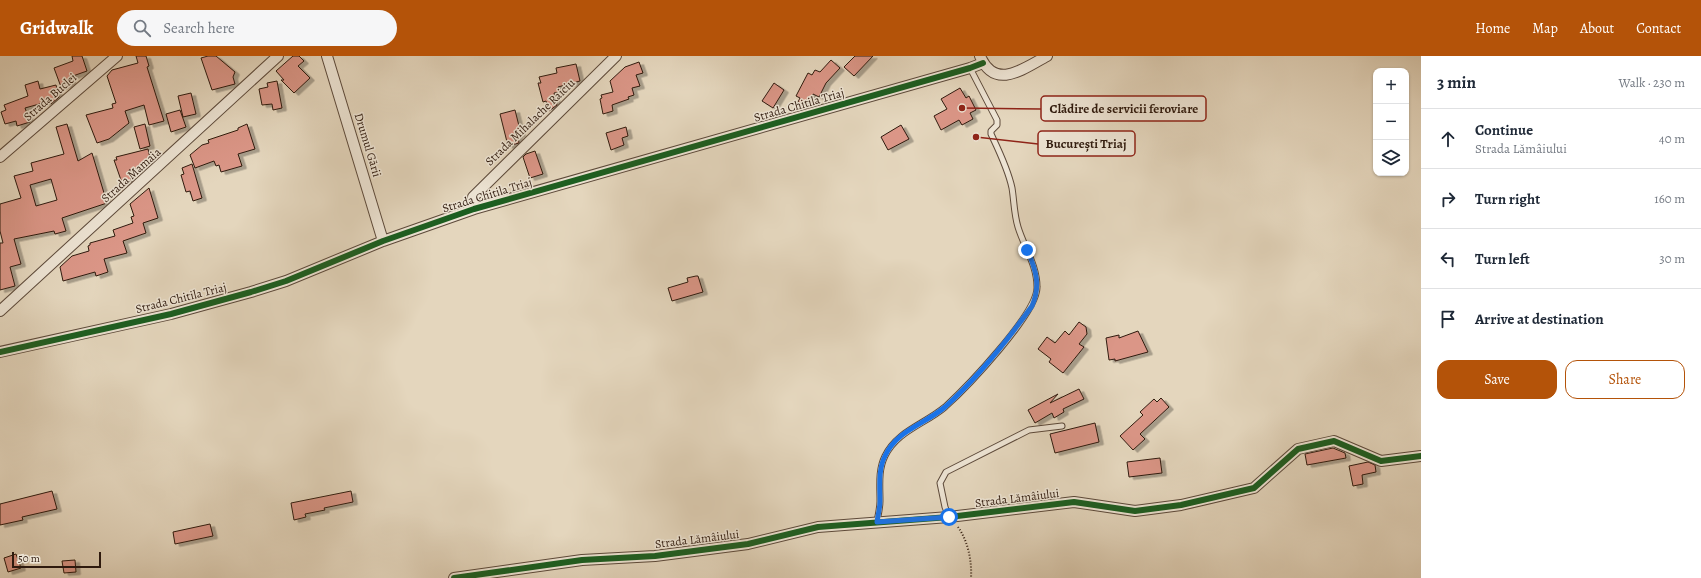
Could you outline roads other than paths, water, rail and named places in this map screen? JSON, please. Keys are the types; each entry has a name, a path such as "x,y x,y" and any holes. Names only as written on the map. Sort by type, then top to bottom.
{"street":[{"name":"Strada Buclei","path":"0,157 117,56"},
{"name":"Strada Mamaia","path":"0,311 278,56"},
{"name":"Drumul Gării","path":"327,56 384,241"},
{"name":"Strada Mihalache Raiciu","path":"474,209 472,197 616,56"},
{"path":"981,58 991,71 1003,76 1011,74 1047,56"},
{"name":"Strada Chitila Triaj","path":"0,352 171,314 251,292 312,271 384,241 474,209 970,68 981,58"},
{"name":"Strada Lămâiului","path":"454,578 582,560 655,556 748,544 818,527 949,517 1074,502 1135,511 1181,505 1254,488 1298,449 1334,441 1381,461 1421,456"}],"lane":[{"path":"877,522 880,502 882,464 891,447 909,429 932,416 955,398 1011,334 1032,306 1036,297 1037,280 1032,262 1017,226 1009,178 991,134 997,120 970,68"},
{"path":"949,517 945,508 940,483 946,472 1029,430 1062,426"}],"place":[{"name":"Clădire de servicii feroviare","path":"962,108"},
{"name":"București Triaj","path":"976,137"}]}
